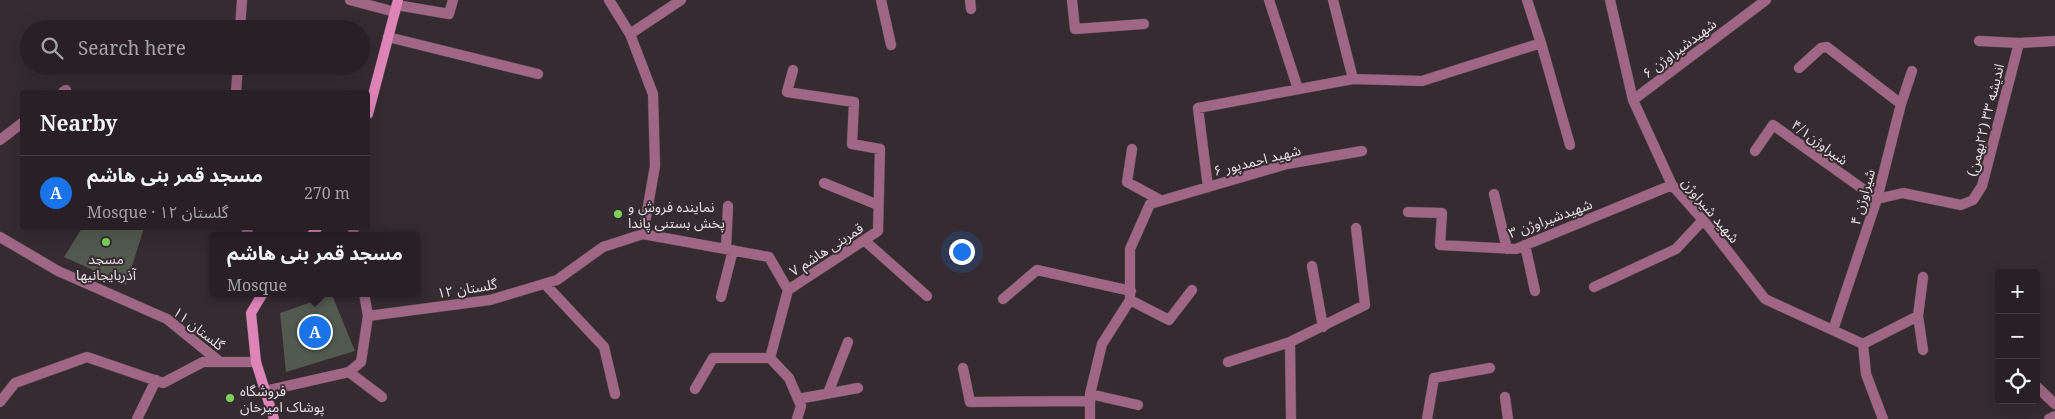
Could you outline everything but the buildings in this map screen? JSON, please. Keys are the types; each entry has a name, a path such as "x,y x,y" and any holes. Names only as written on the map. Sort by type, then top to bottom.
{"main road":[{"path":"370,106 396,6"},
{"path":"261,297 251,313 256,362 274,419"}],"street":[{"path":"241,20 242,0"},
{"path":"350,0 449,14 453,0"},
{"path":"609,0 630,34 653,94 655,166 643,234 769,258 788,290 770,358"},
{"path":"630,34 681,0"},
{"path":"881,0 891,45"},
{"path":"1072,0 1075,29 1144,24"},
{"path":"1269,0 1298,89"},
{"path":"1332,0 1353,79"},
{"path":"1527,0 1570,145"},
{"name":"شهید شیراوژن","path":"1610,0 1634,100 1672,185 1703,220 1765,299 1863,344"},
{"name":"شهیدشیراوژن ۶","path":"1634,100 1766,0"},
{"path":"388,37 538,74"},
{"path":"1979,41 2019,43 2055,41"},
{"path":"1208,187 1198,108 1353,79 1422,81 1541,43"},
{"name":"اندیشه ۳۳ (۲۲بهمن)","path":"1877,199 1903,193 1961,205 1973,200 1982,186 2019,43"},
{"path":"1799,68 1821,48 1827,47 1900,104"},
{"name":"قمربنی هاشم ۷","path":"788,290 878,231 880,149 852,144 854,102 787,92 793,70"},
{"name":"شیراوژن ۴","path":"1833,330 1877,199 1900,104 1912,71"},
{"path":"236,90 237,75"},
{"path":"0,140 20,125"},
{"name":"شیراوژن۴/۱","path":"1755,152 1773,125 1877,199"},
{"path":"1132,149 1127,182 1160,200"},
{"name":"شهید احمدپور ۶","path":"1160,200 1287,164 1362,151"},
{"path":"824,183 878,205"},
{"name":"شهیدشیراوژن ۳","path":"1408,212 1442,213 1440,245 1516,249 1672,185"},
{"path":"1494,194 1508,249"},
{"path":"1090,419 1090,397 1102,344 1130,295 1130,249 1150,204 1160,200"},
{"path":"721,297 729,249 728,206"},
{"path":"1594,287 1676,249 1703,220"},
{"path":"1228,362 1290,342 1365,305 1356,228"},
{"name":"گلستان ۱۲","path":"368,316 490,300 545,284 557,280 603,247 643,234"},
{"name":"گلستان ۱۱","path":"0,237 58,271 167,319 220,362"},
{"path":"864,240 927,296"},
{"path":"1525,245 1535,291"},
{"path":"1312,266 1322,327"},
{"path":"1003,299 1037,270 1130,295 1169,320 1192,290"},
{"path":"1922,350 1918,316 1923,277"},
{"path":"545,284 604,347 615,394"},
{"path":"265,391 349,372 362,362 368,316 365,297"},
{"path":"1883,419 1866,374 1863,344 1918,316"},
{"path":"828,393 848,342"},
{"path":"1290,342 1291,419"},
{"path":"0,402 15,383 87,357 163,383 203,362 256,362"},
{"path":"695,389 713,358 770,358 789,378 801,406 797,419"},
{"path":"963,368 970,402 1090,397 1138,405"},
{"path":"1427,419 1434,378 1490,368"},
{"path":"349,372 382,397"},
{"path":"137,419 156,380"},
{"path":"798,399 858,388"},
{"path":"2040,390 2055,404"},
{"path":"1504,396 1508,419"},
{"path":"2049,419 2055,416"}],"place":[{"name":"نماینده فروش و پخش بستنی پاندا","path":"618,214"},
{"name":"مسجد آذربایجانیها","path":"106,242"},
{"name":"مسجد قمر بنی هاشم","path":"315,332"},
{"name":"فروشگاه پوشاک امیرخان","path":"230,398"}]}
